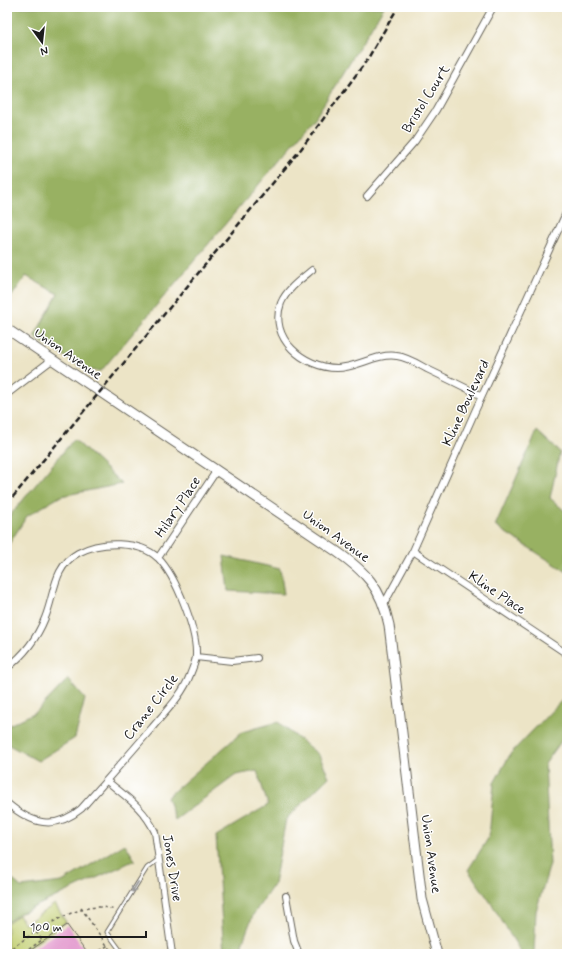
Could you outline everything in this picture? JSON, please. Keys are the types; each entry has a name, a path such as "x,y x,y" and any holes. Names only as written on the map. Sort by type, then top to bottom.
{"main road":[{"name":"Union Avenue","path":"7,329 53,359 99,393 217,470 350,560 374,586 384,604 390,635 422,899 437,954"}],"street":[{"name":"Bristol Court","path":"367,196 415,141 436,110 493,7"},
{"name":"Kline Boulevard","path":"384,604 414,552 482,396 567,211"},
{"path":"312,270 286,295 279,311 280,329 284,338 299,356 321,367 339,368 381,357 397,356 411,360 482,396"},
{"path":"7,394 53,359"},
{"name":"Hilary Place","path":"158,558 217,470"},
{"path":"7,668 33,641 46,616 59,572 77,554 90,547 106,543 124,544 145,551 158,558"},
{"name":"Kline Place","path":"414,552 567,654"},
{"name":"Crane Circle","path":"7,803 20,814 31,820 51,823 74,815 107,781 176,699 188,680 196,657 192,623 180,596 158,558"},
{"path":"196,657 232,661 257,658"},
{"name":"Jones Drive","path":"107,781 148,817 155,832 160,858 172,954"},
{"path":"286,896 294,941 299,954"}],"lane":[{"path":"123,954 108,932 147,868 160,858"}],"path":[{"path":"7,951 36,932 81,908 102,906 120,912"},
{"path":"81,908 113,954"},
{"path":"31,954 28,950 42,941 36,932"},
{"path":"95,954 114,942"}],"green space":[{"path":"7,7 384,7 315,118 101,371 86,370 34,337 58,294 26,276 7,303"},
{"path":"537,431 560,452 550,498 567,513 567,572 495,526"},
{"path":"74,439 122,484 61,496 27,516 7,547 7,519"},
{"path":"224,556 280,569 284,594 228,591"},
{"path":"68,679 85,699 75,738 38,761 7,744 7,726 36,712"},
{"path":"567,695 567,733 545,764 550,864 536,911 534,954 522,954 491,903 468,870 489,837 494,783 511,753"},
{"path":"278,722 319,755 329,777 286,819 274,884 253,915 242,944 245,954 224,954 216,836 268,805 257,771 236,775 175,820 167,797 242,732"},
{"path":"125,844 135,860 19,914 7,922 7,875 21,887 62,882"},
{"path":"55,904 66,922 20,954 7,954 7,923 19,915 25,924"}],"building":[{"path":"67,925 88,954 34,954 31,950"}],"railway":[{"path":"7,504 301,149 367,60 398,7"}]}
